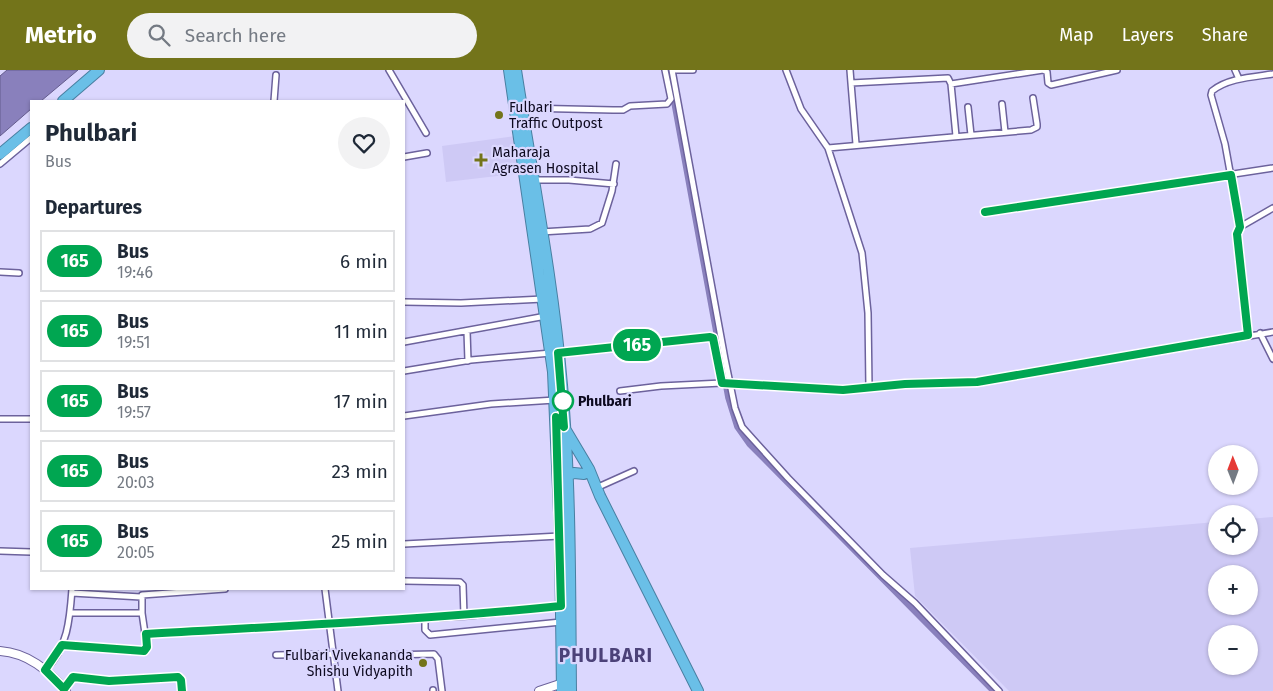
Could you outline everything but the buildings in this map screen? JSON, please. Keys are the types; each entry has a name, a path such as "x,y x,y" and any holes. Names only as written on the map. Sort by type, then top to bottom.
{"highway":[{"path":"65,100 99,70"},
{"path":"501,70 513,97"},
{"path":"508,70 543,299 555,353 556,417 565,441 584,474 597,491"},
{"path":"516,70 541,232 555,353 560,428 561,622 566,686"},
{"path":"0,154 30,129"},
{"path":"560,428 597,491 698,691"},
{"path":"565,441 566,686"},
{"path":"566,476 574,473 584,474"}],"main road":[{"path":"0,651 18,653 45,670 65,690"},
{"path":"541,691 566,686"}],"street":[{"path":"389,70 426,133"},
{"path":"522,108 613,110 669,103 671,99 665,70"},
{"path":"693,70 672,70 730,384 742,426 765,454 883,575 915,603 999,691"},
{"path":"786,70 801,109 828,148 862,253 868,313 869,388"},
{"path":"850,70 856,144"},
{"path":"951,84 1043,70 1047,72 1048,83 1051,85 1118,70"},
{"path":"1235,70 1239,79"},
{"path":"1248,335 1237,234 1240,227 1231,175 1211,95 1217,86 1239,79 1273,74"},
{"path":"274,100 276,75"},
{"path":"852,83 948,78 951,84 956,136"},
{"path":"828,148 856,144 1031,130 1037,127 1033,98"},
{"path":"1002,104 1005,132"},
{"path":"968,106 970,135"},
{"path":"0,164 30,140"},
{"path":"405,157 427,153"},
{"path":"541,232 596,227 602,223 614,184 616,164"},
{"path":"985,212 1273,168"},
{"path":"533,180 569,180 614,184"},
{"path":"1240,227 1273,208"},
{"path":"0,272 19,273"},
{"path":"405,302 460,303 543,299"},
{"path":"405,342 546,316"},
{"path":"467,331 468,361"},
{"path":"620,391 661,386 722,383 843,390 977,382 1273,332"},
{"path":"1260,333 1273,359"},
{"path":"405,371 468,361 710,337 713,338 722,383"},
{"path":"405,416 491,404 555,400"},
{"path":"0,419 30,419"},
{"path":"597,491 634,471"},
{"path":"405,544 560,536"},
{"path":"0,551 30,552"},
{"path":"405,580 460,582 463,587 464,616"},
{"path":"45,670 62,645 71,613 72,591 141,597 143,595 211,590"},
{"path":"325,590 338,691"},
{"path":"62,645 144,651 147,647 141,597"},
{"path":"146,634 464,616 561,606"},
{"path":"71,613 142,613"},
{"path":"425,617 426,630 430,635 561,622"},
{"path":"276,655 434,654 438,659 442,691"},
{"path":"65,690 73,677 113,681 178,677 181,680 182,691"}],"shaded area":[{"path":"7,70 78,70 42,100 30,100 30,110 0,136 0,76"},
{"name":"Maharaja Agrasen Hospital","path":"516,136 522,173 446,182 442,146"},
{"path":"1273,517 1273,691 1009,691 915,596 910,548 1208,523 1208,555 1258,555 1258,518"}],"waterway":[{"path":"668,70 728,398 737,427 749,444 993,691"}],"bus line":[{"name":"165","path":"182,691 182,682 178,677 99,681 73,677 64,689 45,670 62,645 89,649 144,651 147,647 146,634 468,616 561,606 556,417 564,427 558,353 712,337 722,383 843,390 905,384 977,382 1248,335 1237,234 1240,227 1231,175 1057,203 985,212"}],"place":[{"name":"Fulbari Traffic Outpost","path":"499,115"},
{"name":"Maharaja Agrasen Hospital","path":"481,160"},
{"name":"Phulbari","path":"563,401"},
{"name":"Fulbari Vivekananda Shishu Vidyapith","path":"423,663"}],"district":[{"name":"PHULBARI","path":"606,655"}]}
